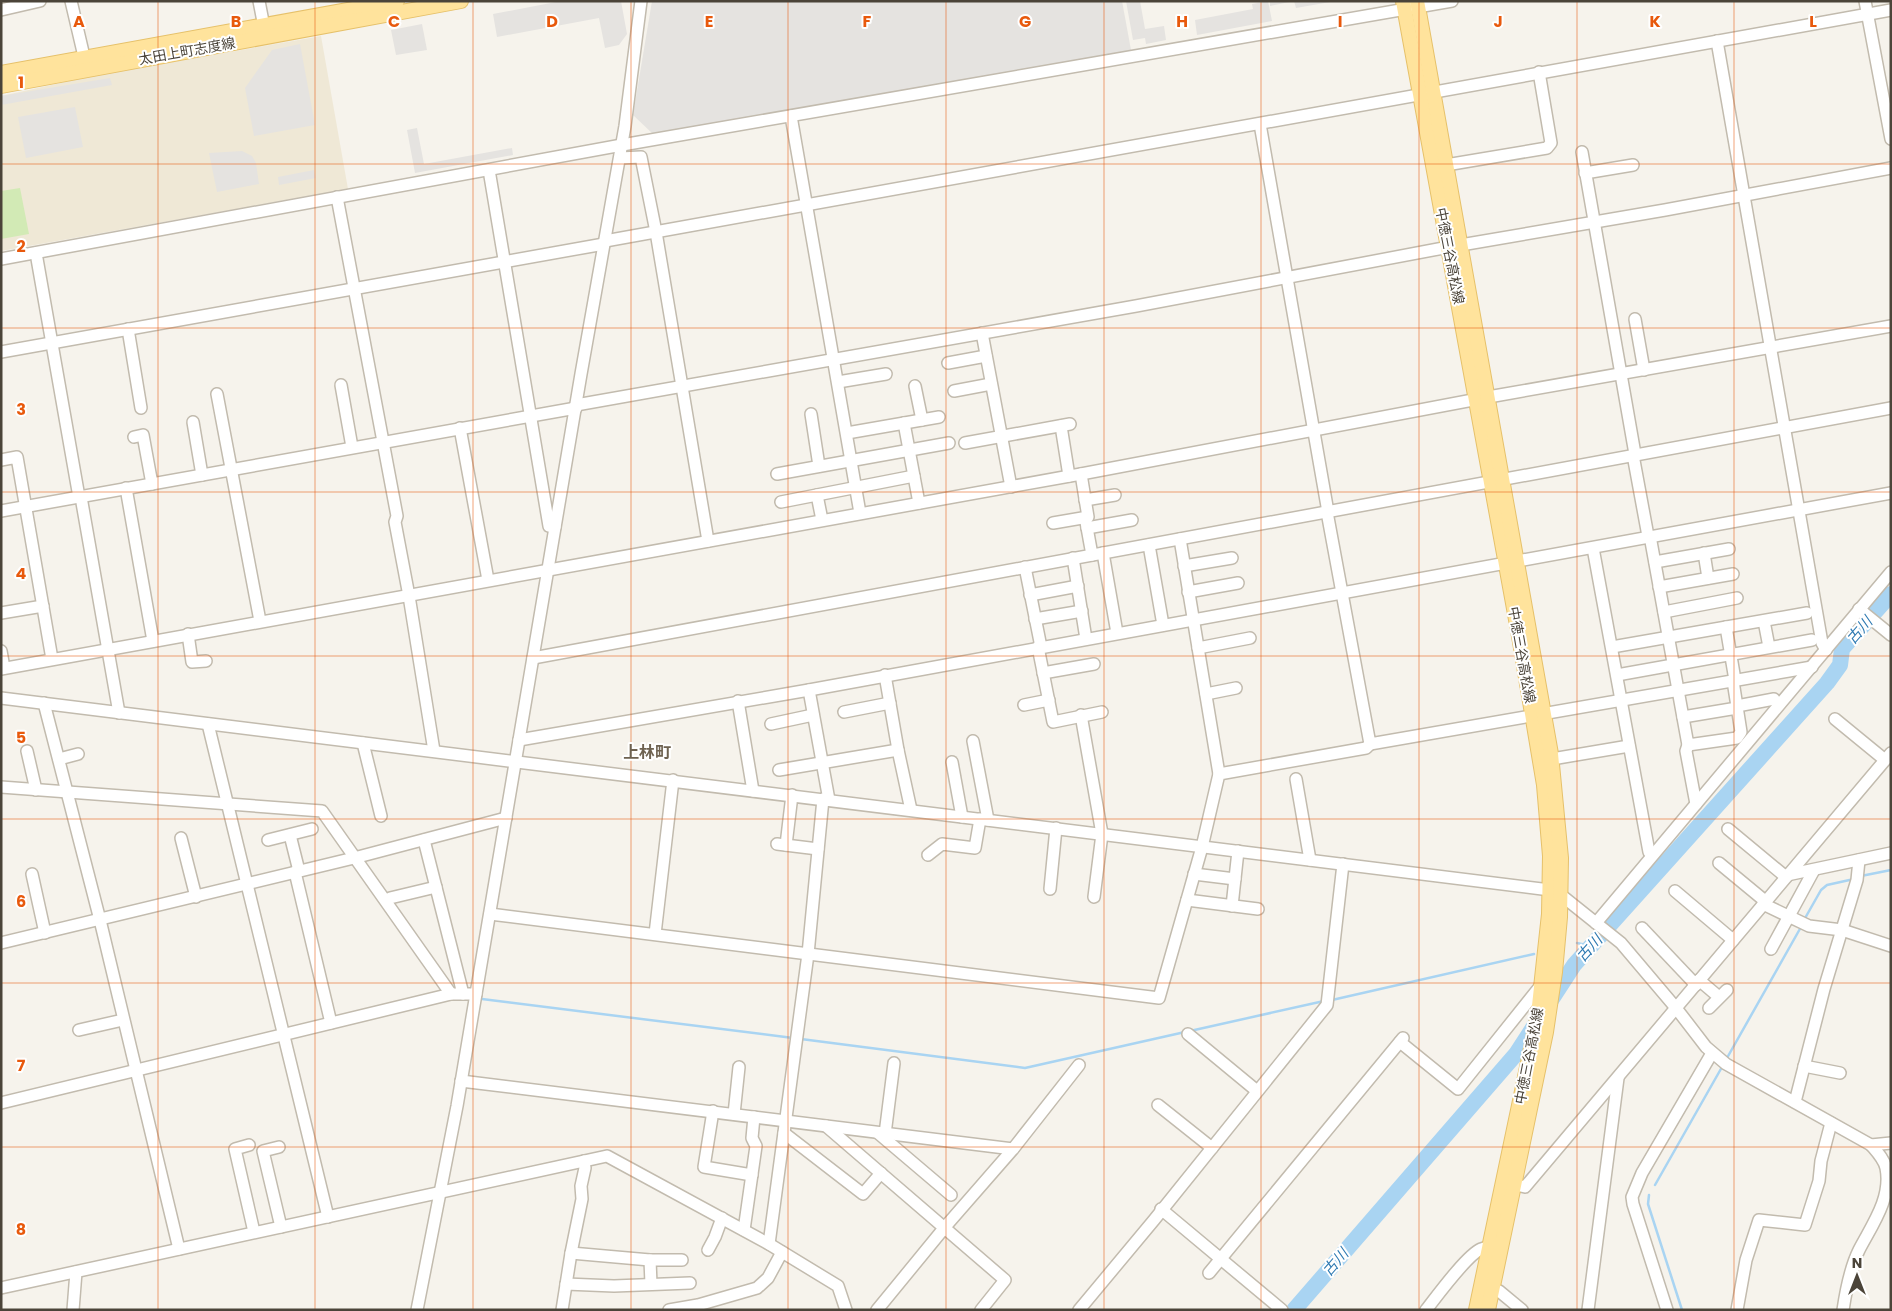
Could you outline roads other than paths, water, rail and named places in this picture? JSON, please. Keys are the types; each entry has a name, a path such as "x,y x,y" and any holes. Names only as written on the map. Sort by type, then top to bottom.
{"main road":[{"name":"太田上町志度線","path":"265,31 397,1"},
{"name":"太田上町志度線","path":"1,73 85,63 265,31 461,1"},
{"name":"中徳三谷高松線","path":"1411,5 1434,91 1446,165 1455,245"},
{"name":"中徳三谷高松線","path":"1411,5 1420,94 1455,245 1538,714 1556,892 1508,1183 1495,1248 1476,1310"},
{"name":"太田上町志度線","path":"1,86 85,63"},
{"name":"中徳三谷高松線","path":"1508,1183 1546,1032 1555,972 1559,828 1552,760 1538,714"},
{"name":"中徳三谷高松線","path":"1488,1310 1492,1289 1495,1248"}],"street":[{"path":"1,10 40,1"},
{"path":"71,1 85,63"},
{"path":"259,1 265,31"},
{"path":"417,1310 461,1081 604,242 620,158 641,1"},
{"path":"1,259 622,145 1411,5 1452,1"},
{"path":"1865,1 1891,139"},
{"path":"1,352 1539,72 1891,10"},
{"path":"1716,41 1822,643 1826,650"},
{"path":"1446,165 1547,148 1551,143 1539,72"},
{"path":"791,116 860,514"},
{"path":"1260,124 1341,593 1370,744"},
{"path":"1582,152 1634,455 1688,745 1686,751 1696,804"},
{"path":"620,158 641,157 656,232 708,540"},
{"path":"1585,173 1633,165"},
{"path":"1,511 530,416 681,386 1287,278 1455,245 1891,168"},
{"path":"489,170 549,526 555,527"},
{"path":"337,198 384,441 397,516 395,522 410,596 434,752"},
{"path":"36,253 119,713"},
{"path":"1635,319 1644,370"},
{"path":"1,651 3,668 410,596 548,569 1314,432 1482,399 1891,326"},
{"path":"128,329 141,408"},
{"path":"982,333 1010,487"},
{"path":"948,362 986,356"},
{"path":"838,382 886,374"},
{"path":"954,391 991,384"},
{"path":"340,385 352,447"},
{"path":"915,386 922,420"},
{"path":"217,394 260,622"},
{"path":"533,658 1891,408"},
{"path":"811,414 819,466"},
{"path":"847,433 939,417"},
{"path":"193,422 202,475"},
{"path":"904,423 919,503"},
{"path":"964,444 1066,425 1075,475 1085,500 1088,517 1086,523 1097,554 1117,633"},
{"path":"460,428 488,580"},
{"path":"134,437 143,436 152,484"},
{"path":"777,474 949,443"},
{"path":"1,460 18,457 52,659"},
{"path":"781,502 914,476"},
{"path":"126,488 153,641"},
{"path":"519,740 809,690 1891,493"},
{"path":"817,495 822,520"},
{"path":"1085,500 1115,495"},
{"path":"1053,523 1132,520"},
{"path":"490,914 1159,998 1202,846 1219,774 1180,539"},
{"path":"1149,545 1163,625"},
{"path":"1593,548 1649,852"},
{"path":"1654,562 1729,549"},
{"path":"1704,553 1708,578"},
{"path":"1073,558 1086,639"},
{"path":"1184,566 1232,558"},
{"path":"1025,567 1053,722 1102,712"},
{"path":"1598,924 1891,572"},
{"path":"1659,586 1733,574"},
{"path":"1188,592 1238,583"},
{"path":"1030,595 1078,586"},
{"path":"1664,612 1737,598"},
{"path":"1,613 42,606"},
{"path":"1860,609 1886,631"},
{"path":"1035,619 1082,611"},
{"path":"1612,647 1807,613"},
{"path":"1764,621 1769,647"},
{"path":"1688,745 1737,738 1741,732 1726,627"},
{"path":"188,634 192,662 206,661"},
{"path":"1198,648 1250,638"},
{"path":"1617,675 1812,640"},
{"path":"1043,673 1094,664"},
{"path":"1219,774 1366,748 1370,744 1812,667"},
{"path":"885,675 911,810"},
{"path":"1206,694 1236,688"},
{"path":"769,1244 808,954 818,849 826,800 822,762 809,690"},
{"path":"1,698 673,780 1556,892 1621,943 1712,1053 1726,1064 1871,1145 1886,1167 1887,1186 1884,1201 1856,1260 1846,1289 1843,1310"},
{"path":"1024,705 1048,700"},
{"path":"1683,717 1774,700"},
{"path":"738,701 753,790"},
{"path":"844,712 890,703"},
{"path":"44,704 100,920 179,1249"},
{"path":"771,724 813,716"},
{"path":"1081,716 1102,834 1094,897"},
{"path":"1508,1183 1525,1187 1888,756 1835,719"},
{"path":"208,724 328,1217"},
{"path":"928,854 942,844 975,848 984,819 973,741"},
{"path":"364,743 381,816"},
{"path":"1552,760 1630,746"},
{"path":"779,770 898,750"},
{"path":"27,751 36,790"},
{"path":"59,759 78,754"},
{"path":"952,762 962,817"},
{"path":"1296,779 1310,860"},
{"path":"655,934 673,780"},
{"path":"1,787 322,811 451,994"},
{"path":"792,795 781,844 818,849"},
{"path":"1,943 354,858 506,818"},
{"path":"1050,889 1057,873 1056,828"},
{"path":"268,840 312,829"},
{"path":"1728,829 1787,876"},
{"path":"290,835 331,1023"},
{"path":"181,838 196,897"},
{"path":"424,840 463,994"},
{"path":"1232,906 1238,851"},
{"path":"1787,876 1891,853"},
{"path":"1795,1102 1824,989 1858,880 1859,860"},
{"path":"1719,863 1764,903 1788,917 1808,926 1842,930 1891,946"},
{"path":"1078,1310 1327,1006 1344,864"},
{"path":"1771,949 1814,870"},
{"path":"32,874 45,933"},
{"path":"1194,874 1235,879"},
{"path":"390,898 436,887"},
{"path":"1675,891 1733,940"},
{"path":"1187,900 1258,909"},
{"path":"1642,928 1698,982 1723,994 1709,1008"},
{"path":"1209,1273 1402,1040 1458,1089 1542,985"},
{"path":"1,1103 451,994 476,994"},
{"path":"79,1030 123,1020"},
{"path":"1188,1034 1257,1092"},
{"path":"1667,1310 1632,1197 1642,1173 1712,1053"},
{"path":"881,1133 894,1063"},
{"path":"877,1310 945,1227 1013,1149 1079,1065"},
{"path":"1804,1066 1840,1073"},
{"path":"734,1114 739,1067"},
{"path":"1588,1310 1618,1078"},
{"path":"461,1081 713,1111 754,1117 784,1127 826,1126 1013,1149"},
{"path":"1158,1105 1212,1148"},
{"path":"713,1111 704,1167 752,1175"},
{"path":"744,1230 756,1146 752,1138 754,1117"},
{"path":"1737,1310 1746,1260 1759,1220 1805,1226 1819,1181 1821,1161 1831,1122"},
{"path":"826,1126 1005,1280 981,1310"},
{"path":"784,1127 863,1194 881,1173"},
{"path":"881,1133 951,1195"},
{"path":"1871,1145 1891,1143"},
{"path":"249,1145 235,1148 254,1232"},
{"path":"279,1147 263,1151 281,1226"},
{"path":"1,1288 607,1156 769,1244 838,1286 846,1310"},
{"path":"562,1310 582,1199 581,1186 585,1168 580,1162"},
{"path":"1158,1214 1280,1308"},
{"path":"708,1250 722,1218"},
{"path":"1426,1310 1463,1264 1480,1249 1495,1248"},
{"path":"669,1310 698,1307 757,1288 768,1278 782,1252"},
{"path":"571,1253 650,1260 682,1260"},
{"path":"650,1260 651,1284"},
{"path":"73,1310 76,1272"},
{"path":"566,1284 614,1286 690,1283"},
{"path":"1492,1289 1499,1290 1522,1310"}],"waterway":[{"name":"古川","path":"1294,1310 1516,1054 1574,965 1827,683 1840,665 1842,649 1891,594"},
{"path":"1861,876 1891,870"},
{"path":"1804,920 1821,890 1827,885 1854,879"},
{"path":"1727,1058 1801,927"},
{"path":"1577,943 1591,946"},
{"path":"1332,1000 1534,954"},
{"path":"482,999 793,1038"},
{"path":"1190,1031 1324,1001"},
{"path":"801,1039 1025,1068 1185,1032"},
{"path":"1655,1185 1722,1067"},
{"path":"1649,1195 1648,1204 1682,1310"}],"district":[{"name":"上林町","path":"647,752"}]}
